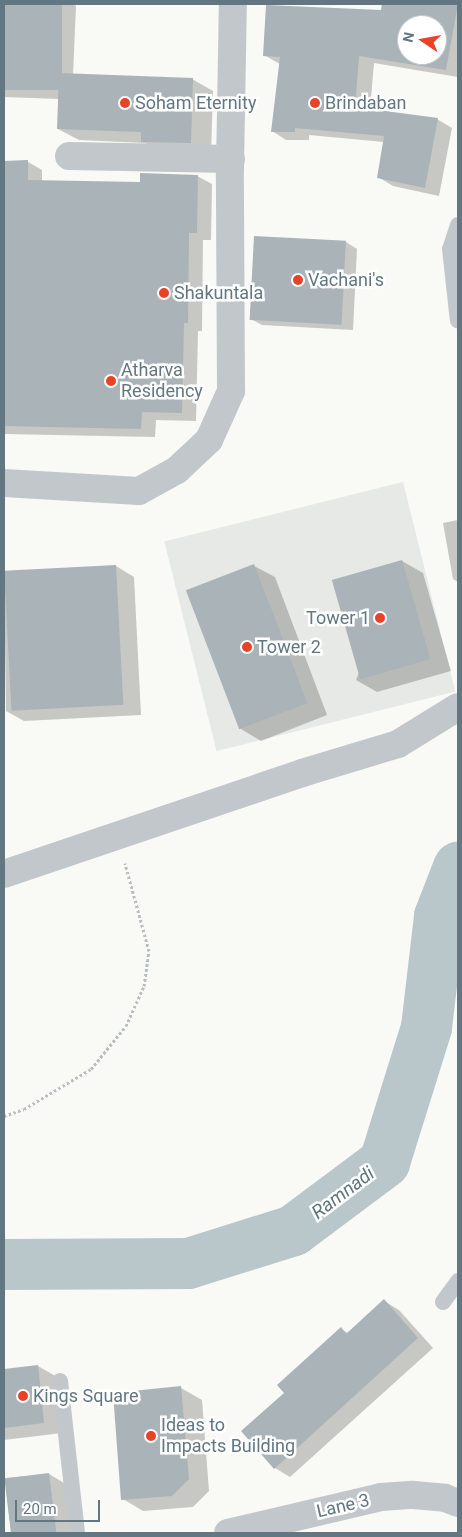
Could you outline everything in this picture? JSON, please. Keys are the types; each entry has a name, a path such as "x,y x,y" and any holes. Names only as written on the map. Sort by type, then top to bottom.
{"street":[{"path":"4,483 139,491 176,470 209,440 231,391 230,164 233,4"},
{"path":"70,156 230,164"},
{"path":"4,874 302,773 398,744 458,707"},
{"name":"Lane 3","path":"228,1533 381,1497 413,1495 445,1498 458,1503"}],"lane":[{"path":"458,225 450,249 458,321"},
{"path":"444,1302 458,1281"},
{"path":"60,1381 77,1533"}],"path":[{"path":"4,1116 24,1109 91,1069 126,1026 144,986 149,951 117,836"}],"shaded area":[{"path":"403,482 455,692 217,751 164,542"}],"building":[{"path":"4,4 62,4 62,90 4,90"},
{"path":"382,4 458,4 447,64 447,15 397,15 397,62 359,56 355,107 438,118 425,188 377,178 384,136 295,128 295,132 271,132 280,57 263,56 266,5 381,10"},
{"path":"415,65 447,65 446,70"},
{"name":"Soham Eternity","path":"59,73 193,78 191,143 141,142 141,132 57,129"},
{"path":"28,160 28,180 140,182 140,173 198,175 197,233 189,233 188,323 184,323 182,413 142,412 141,429 4,426 4,161"},
{"name":"Vachani's","path":"254,236 346,241 341,325 250,320"},
{"name":"Tower 1","path":"402,560 430,659 360,679 332,580"},
{"name":"Tower 2","path":"254,564 307,703 239,729 186,590"},
{"path":"116,565 123,705 11,711 4,571"},
{"path":"384,1299 418,1338 274,1469 241,1431 284,1393 277,1385 341,1327 346,1334"},
{"name":"Kings Square","path":"38,1365 44,1423 4,1428 4,1369"},
{"name":"Ideas to Impacts Building","path":"181,1386 189,1479 172,1496 121,1500 113,1393"},
{"path":"49,1473 56,1533 11,1533 4,1478"}],"waterway":[{"name":"Ramnadi","path":"4,1264 188,1263 293,1230 384,1162 426,1027 439,916 458,867"}],"place":[{"name":"Soham Eternity","path":"125,103"},
{"name":"Brindaban","path":"315,103"},
{"name":"Vachani's","path":"298,280"},
{"name":"Shakuntala","path":"164,293"},
{"name":"Atharva Residency","path":"111,381"},
{"name":"Tower 1","path":"380,618"},
{"name":"Tower 2","path":"247,647"},
{"name":"Kings Square","path":"23,1396"},
{"name":"Ideas to Impacts Building","path":"151,1436"}]}
